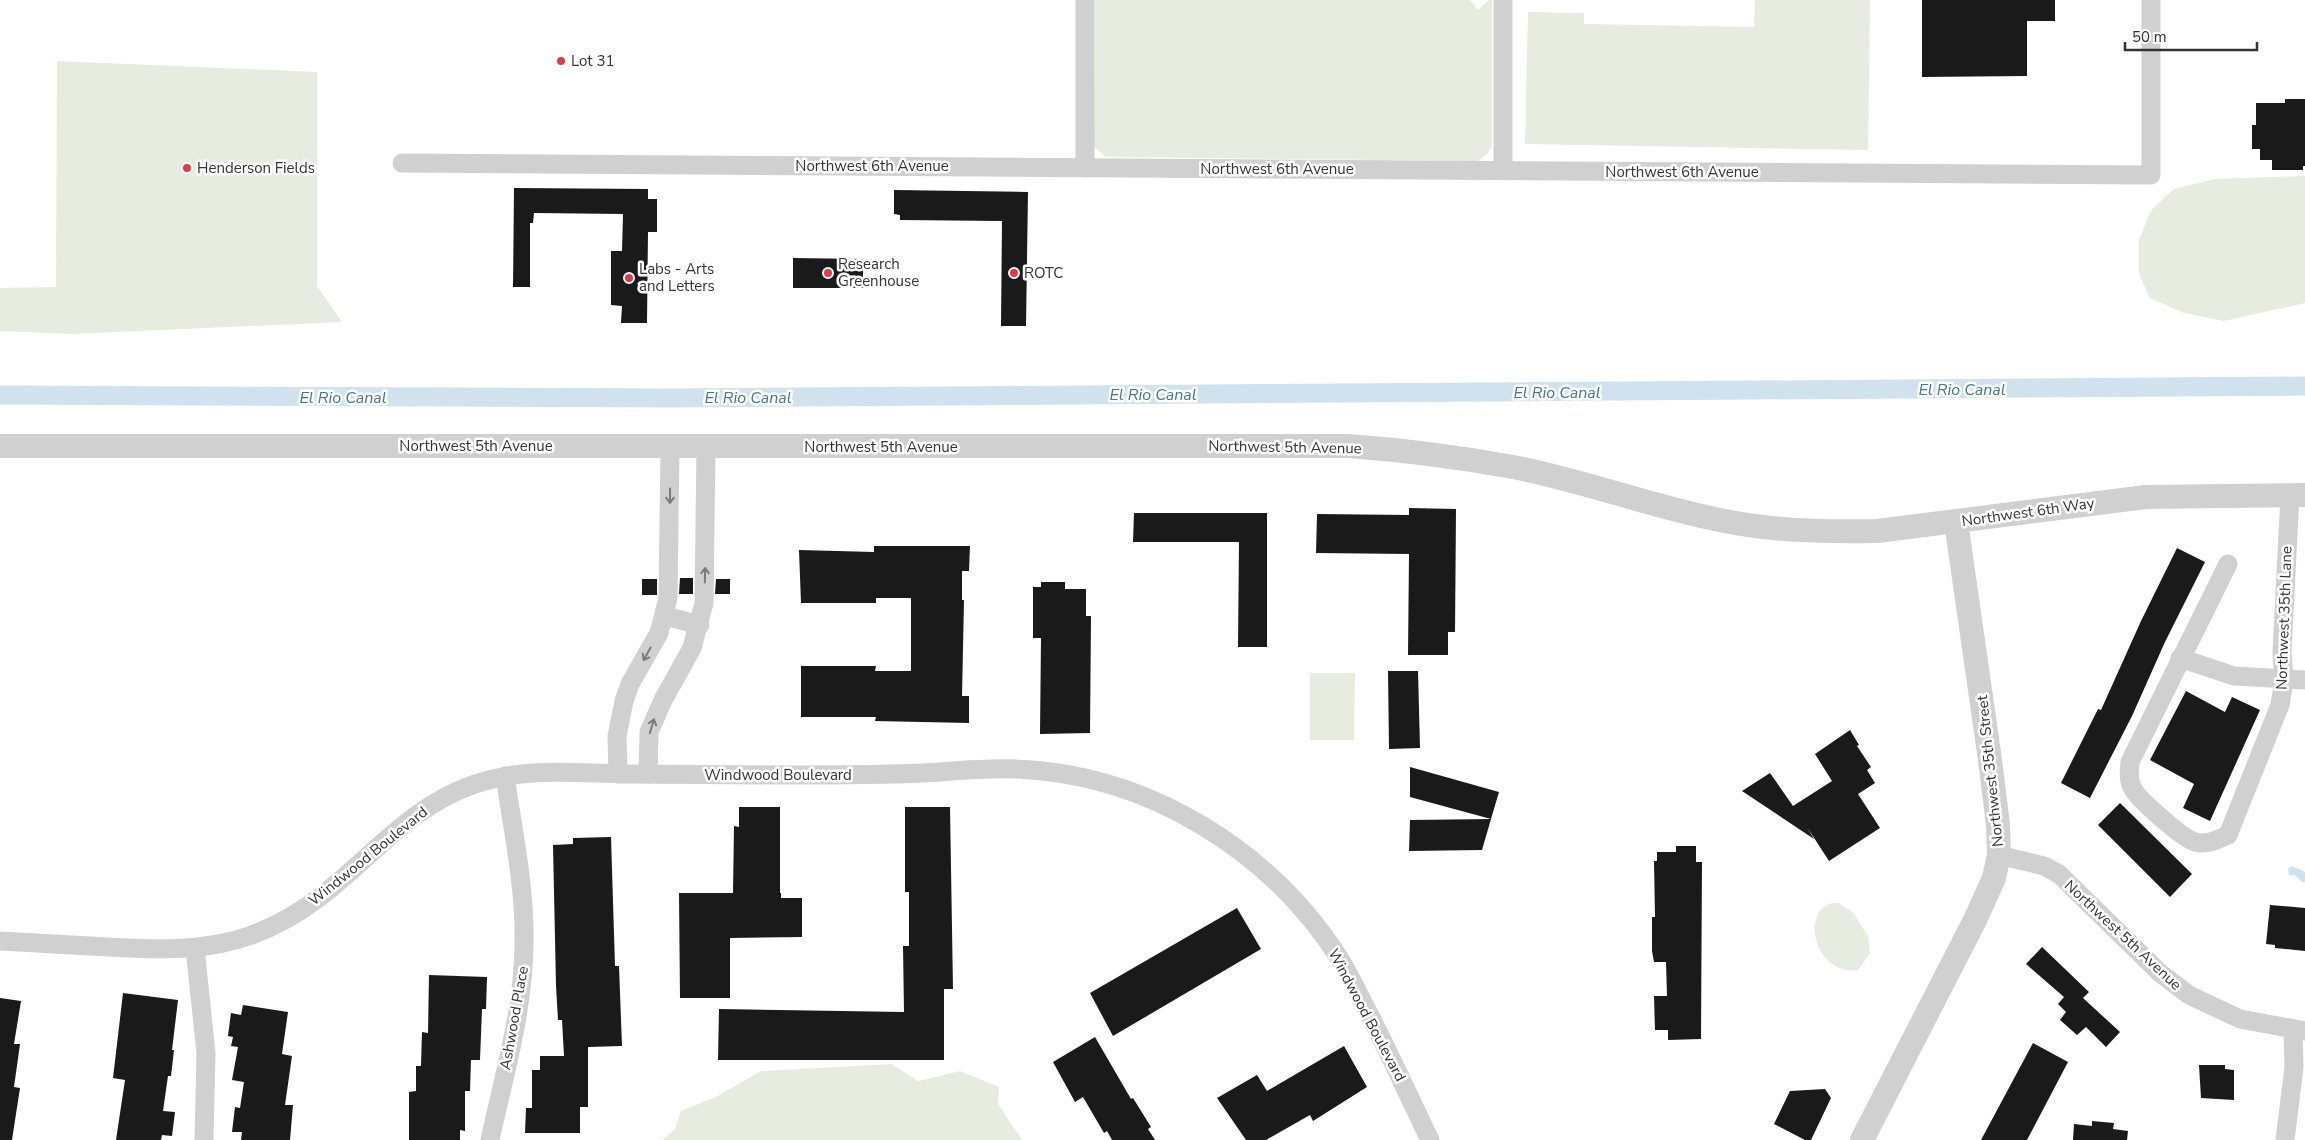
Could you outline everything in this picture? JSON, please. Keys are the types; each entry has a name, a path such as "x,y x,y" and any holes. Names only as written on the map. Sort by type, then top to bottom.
{"street":[{"path":"1085,0 1085,168"},
{"path":"1503,0 1503,170"},
{"name":"Northwest 6th Avenue","path":"402,163 2152,175 2151,0"},
{"name":"Northwest 5th Avenue","path":"0,446 1305,446 1403,450 1514,468 1714,519 1752,526"},
{"path":"618,774 617,736 624,701 630,684 660,633 665,616 670,581 670,447"},
{"path":"648,774 649,732 663,700 692,648 700,624 705,582 706,447"},
{"name":"Northwest 6th Way","path":"1752,526 1786,531 1877,531 2146,497 2297,495"},
{"name":"Northwest 35th Lane","path":"2180,658 2130,762 2129,777 2133,790 2178,832 2195,842 2213,843 2228,835 2280,705 2284,680 2282,652 2297,495"},
{"name":"Northwest 35th Street","path":"1862,1140 1976,918 1994,878 1999,855 1998,825 1990,760 1956,522"},
{"path":"2228,564 2180,658 2234,676 2305,680"},
{"path":"665,616 700,624"},
{"name":"Windwood Boulevard","path":"0,941 154,950 195,948 253,935 289,918 321,896 405,822 421,811 456,792 505,776 553,771 618,774 868,775 1015,769 1056,773 1096,781 1135,793 1173,809 1209,829 1243,852 1274,879 1303,908 1345,967 1430,1140"},
{"name":"Ashwood Place","path":"490,1140 518,1013 524,942 522,900 505,776"},
{"name":"Northwest 5th Avenue","path":"1999,855 2044,866 2059,874 2160,973 2189,996 2240,1019 2299,1030"},
{"path":"195,948 206,1053 204,1140"},
{"path":"2285,1140 2299,1030"}],"shaded area":[{"path":"1095,0 1470,0 1478,10 1489,0 1492,0 1492,147 1478,161 1106,157 1094,147"},
{"path":"1755,0 1870,0 1868,150 1525,144 1528,12 1584,13 1584,24 1754,27"},
{"name":"Henderson Fields","path":"57,61 317,72 317,286 342,322 70,334 0,331 0,288 56,287"},
{"path":"2305,176 2305,303 2224,321 2184,313 2150,298 2139,274 2139,240 2151,210 2174,189 2215,179"},
{"path":"1310,673 1355,673 1354,740 1310,740"},
{"path":"1832,903 1839,903 1853,913 1868,936 1870,953 1858,970 1843,969 1832,963 1823,954 1817,942 1816,919 1822,909"},
{"path":"892,1064 918,1081 960,1071 999,1087 998,1104 1022,1140 662,1140 675,1129 681,1111 716,1097 761,1071"}],"water":[{"path":"2292,866 2305,872 2305,882 2302,882 2295,875 2289,875 2288,869"}],"building":[{"path":"1922,0 2055,0 2055,21 2027,21 2027,76 1922,77"},
{"path":"2285,99 2305,99 2305,166 2303,166 2303,170 2272,170 2272,160 2260,160 2260,149 2252,149 2252,125 2256,125 2256,103 2285,103"},
{"name":"Labs - Arts and Letters","path":"514,188 648,189 648,199 657,199 657,232 648,232 647,323 621,323 622,306 611,305 611,251 622,251 623,214 534,213 533,223 530,223 530,287 513,287"},
{"name":"ROTC","path":"894,190 1028,192 1026,326 1001,326 1002,221 900,220 900,215 894,214"},
{"name":"Research Greenhouse","path":"793,258 863,259 863,288 793,288"},
{"path":"1409,508 1456,509 1455,632 1448,632 1448,655 1408,655 1409,554 1316,553 1317,514 1409,515"},
{"path":"1134,513 1267,513 1267,647 1238,647 1239,542 1133,542"},
{"path":"874,546 970,546 969,571 962,571 962,600 964,600 962,696 969,696 969,723 875,721 876,717 801,717 801,666 876,666 875,671 911,671 911,598 876,598 876,603 801,603 799,550 874,552"},
{"path":"2177,548 2205,562 2165,642 2132,716 2090,798 2061,783 2098,709 2101,710 2141,621"},
{"path":"680,578 693,578 693,594 679,594"},
{"path":"642,579 657,579 657,595 642,595"},
{"path":"716,579 730,579 730,594 715,594"},
{"path":"1041,582 1065,582 1065,589 1086,589 1086,616 1091,616 1090,733 1040,734 1041,638 1033,638 1033,587 1041,587"},
{"path":"1388,671 1418,671 1420,748 1389,749"},
{"path":"2186,691 2225,712 2232,697 2260,710 2210,821 2183,808 2194,784 2150,760"},
{"path":"1850,730 1859,745 1857,746 1871,767 1867,770 1875,783 1858,794 1880,828 1829,861 1807,827 1814,839 1742,791 1770,773 1793,806 1832,781 1815,754"},
{"path":"1410,767 1499,792 1491,819 1410,797"},
{"path":"2120,803 2192,874 2170,897 2098,825"},
{"path":"739,807 780,807 780,893 781,898 802,898 802,937 730,938 730,998 680,998 679,893 733,893 734,826 739,827"},
{"path":"905,807 950,807 953,989 944,989 944,1060 718,1060 719,1009 904,1012 903,946 909,946 909,892 905,892"},
{"path":"1491,819 1482,850 1409,851 1410,820"},
{"path":"611,837 615,966 619,966 622,1046 588,1047 588,1107 580,1107 580,1133 525,1133 526,1108 532,1108 532,1070 540,1070 540,1056 564,1056 562,1020 558,1020 556,986 553,845 573,844 573,838"},
{"path":"1676,846 1696,846 1696,862 1702,862 1701,1039 1668,1040 1668,1030 1655,1030 1654,996 1667,996 1666,962 1654,962 1652,951 1652,917 1655,917 1654,861 1657,861 1657,852 1676,852"},
{"path":"2270,905 2305,908 2305,951 2275,948 2275,945 2266,944"},
{"path":"1237,908 1261,949 1113,1036 1090,993"},
{"path":"2042,947 2089,992 2083,998 2120,1032 2106,1047 2086,1027 2077,1035 2060,1020 2066,1012 2058,1004 2064,997 2026,964"},
{"path":"429,975 487,977 486,1009 482,1009 480,1060 471,1060 470,1091 465,1091 465,1131 460,1130 460,1140 409,1140 409,1092 416,1091 416,1066 421,1066 422,1032 428,1033"},
{"path":"123,993 178,1000 171,1076 168,1076 163,1111 175,1112 172,1136 162,1135 161,1140 116,1140 125,1080 113,1078"},
{"path":"0,998 21,1001 14,1044 20,1044 14,1087 20,1088 12,1140 0,1140"},
{"path":"243,1005 288,1012 282,1054 292,1056 285,1105 293,1105 290,1140 241,1140 242,1132 232,1132 235,1107 240,1108 244,1082 232,1080 238,1047 231,1046 233,1037 228,1036 231,1013 241,1015"},
{"path":"1095,1037 1131,1099 1133,1098 1151,1127 1148,1129 1155,1140 1112,1140 1107,1131 1104,1133 1083,1097 1075,1102 1053,1062"},
{"path":"2033,1043 2068,1062 2027,1140 1981,1140"},
{"path":"1344,1046 1367,1087 1313,1121 1310,1115 1266,1140 1246,1140 1217,1098 1257,1075 1267,1091"},
{"path":"2199,1065 2225,1065 2225,1069 2234,1070 2234,1100 2201,1098"},
{"path":"1825,1089 1831,1098 1811,1140 1805,1140 1774,1124 1790,1091"},
{"path":"2092,1121 2114,1123 2113,1129 2128,1131 2127,1140 2073,1140 2074,1124 2092,1126"}],"waterway":[{"name":"El Rio Canal","path":"0,395 674,398 2305,386"}],"place":[{"name":"Lot 31","path":"561,61"},
{"name":"Henderson Fields","path":"187,168"},
{"name":"Research Greenhouse","path":"828,273"},
{"name":"ROTC","path":"1014,273"},
{"name":"Labs - Arts and Letters","path":"629,278"}]}
